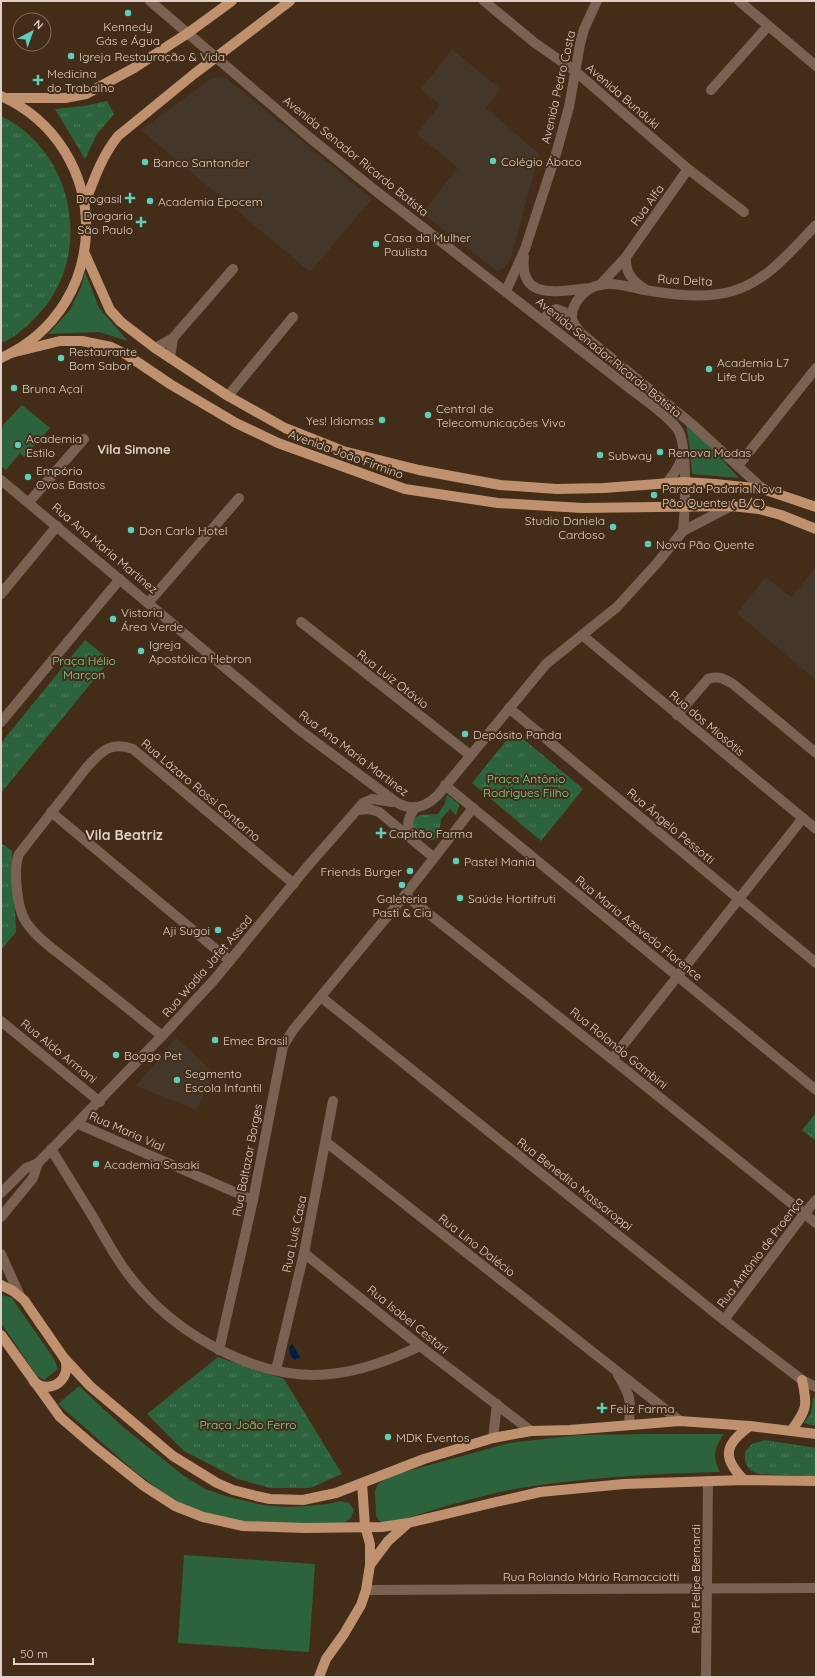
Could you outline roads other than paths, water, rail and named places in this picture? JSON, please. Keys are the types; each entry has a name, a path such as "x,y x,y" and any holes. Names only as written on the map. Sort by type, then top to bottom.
{"main road":[{"path":"4,97 65,98 86,94 128,72 188,33 232,1"},
{"path":"85,204 100,166 109,148 118,136 194,74 290,1"},
{"path":"4,97 36,117 58,141 77,174 85,204 87,229 80,272 72,290 56,316 31,340 6,356"},
{"name":"Avenida João Firmino","path":"84,254 110,310 121,322 155,348 228,396 285,428 343,451 419,470 500,485 557,489 684,482 763,489 816,507"},
{"name":"Avenida João Firmino","path":"6,356 60,341 82,341 111,347 199,402 278,443 406,489 498,503 560,507 731,506 766,511 816,529"},
{"path":"3,1286 20,1296 30,1308 64,1358 90,1386 173,1456 217,1484 233,1490 270,1499 303,1500 336,1493 424,1459 493,1438 531,1431 570,1430 680,1421 750,1426 816,1434"},
{"path":"1,1335 60,1417 144,1486 175,1506 203,1517 243,1526 305,1528 365,1526 382,1527 408,1523 540,1492 624,1484 744,1480 816,1481"},
{"path":"34,1382 41,1386 48,1387 59,1383 63,1379 67,1369 64,1358"},
{"path":"791,1431 802,1415 806,1406 806,1397 802,1380"},
{"path":"744,1480 731,1465 728,1451 733,1442 750,1426"},
{"path":"319,1677 326,1659 344,1634 361,1605 366,1590 370,1565 370,1544 365,1526 362,1483"},
{"path":"370,1565 388,1541 408,1523"}],"street":[{"name":"Avenida Senador Ricardo Batista","path":"150,1 309,137 372,188 506,291 673,424 681,434 684,447 684,482"},
{"name":"Avenida Bunduki","path":"484,1 535,43 575,71 688,169 744,212"},
{"name":"Avenida Pedro Costa","path":"525,249 556,154 569,107 584,29 597,1"},
{"path":"738,1 816,66"},
{"path":"712,90 768,26"},
{"name":"Rua Alfa","path":"595,286 626,257 688,169"},
{"name":"Rua Delta","path":"525,249 524,272 527,281 533,286 548,291 617,285 646,290 703,296 734,291 748,285 775,266 816,225"},
{"path":"506,291 525,249"},
{"path":"626,257 626,266 629,274 646,290"},
{"path":"155,348 173,338 233,269"},
{"name":"Avenida Senador Ricardo Batista","path":"595,286 575,304 572,316 573,322 581,333 692,424 763,489"},
{"path":"544,321 548,313 556,309 564,312 573,322"},
{"path":"228,396 293,317"},
{"path":"170,358 173,338"},
{"path":"738,466 816,368"},
{"path":"29,502 84,440"},
{"path":"666,484 675,472 684,455"},
{"name":"Rua Ana Maria Martinez","path":"1,480 149,602 297,728 406,808 423,806 433,800 546,664 617,607 683,531 731,506"},
{"path":"683,531 686,507 684,482"},
{"path":"149,602 239,498"},
{"path":"1,594 57,526"},
{"path":"1,722 120,579"},
{"name":"Rua Luiz Otávio","path":"301,622 470,755"},
{"name":"Rua dos Miosótis","path":"582,635 816,830"},
{"path":"677,715 708,679 714,676 723,678 733,684 816,753"},
{"name":"Rua Ângelo Pessotti","path":"509,708 816,963"},
{"name":"Rua Lázaro Rossi Contorno","path":"162,1036 51,946 30,926 22,915 16,873 17,860 22,849 99,755 111,746 122,745 133,749 294,884"},
{"name":"Rua Maria Azevedo Florence","path":"445,785 816,1090"},
{"name":"Rua Wadia Jafet Assad","path":"1,1216 33,1178 38,1163 100,1102 230,961 357,810 368,799 396,802"},
{"path":"410,837 407,825 408,818 416,807"},
{"name":"Rua Baltazar Borges","path":"219,1350 253,1200 283,1046 293,1030 405,895 433,857 473,808"},
{"path":"357,810 369,809 379,812 433,857"},
{"path":"51,812 230,961"},
{"path":"612,1059 803,818"},
{"name":"Rua Rolando Gambini","path":"405,895 612,1059 816,1224"},
{"name":"Rua Benedito Massaroppi","path":"321,997 724,1320 802,1380 816,1387"},
{"name":"Rua Aldo Armani","path":"1,1021 100,1102"},
{"name":"Rua Luís Casa","path":"276,1370 304,1253 333,1101"},
{"name":"Rua Maria Vial","path":"78,1124 253,1200"},
{"name":"Rua Lino Dalécio","path":"326,1142 680,1421"},
{"path":"51,1149 112,1249 142,1292 186,1331 219,1350 276,1370 313,1375 342,1372 391,1360 420,1346"},
{"name":"Rua Wadia Jafet Assad","path":"1,1193 26,1168 38,1163"},
{"name":"Rua Antônio de Proença","path":"724,1320 816,1200"},
{"name":"Rua Isabel Cestari","path":"304,1253 420,1346 531,1431"},
{"path":"1,1254 20,1296"},
{"name":"Rua Lino Dalécio","path":"613,1368 629,1394 631,1402 629,1424"},
{"path":"493,1438 497,1404"},
{"name":"Rua Felipe Bernardi","path":"706,1677 708,1481"},
{"name":"Rua Rolando Mário Ramacciotti","path":"366,1590 816,1588"}],"water":[{"path":"292,1344 300,1357 295,1360 291,1356 289,1348"}],"place":[{"name":"Kennedy Gás e Água","path":"128,13"},
{"name":"Igreja Restauração & Vida","path":"71,56"},
{"name":"Medicina do Trabalho","path":"38,80"},
{"name":"Colégio Ábaco","path":"493,161"},
{"name":"Banco Santander","path":"145,162"},
{"name":"Drogasil","path":"130,198"},
{"name":"Academia Epocem","path":"150,201"},
{"name":"Drogaria São Paulo","path":"141,222"},
{"name":"Casa da Mulher Paulista","path":"376,244"},
{"name":"Restaurante Bom Sabor","path":"61,358"},
{"name":"Academia L7 Life Club","path":"709,369"},
{"name":"Bruna Açaí","path":"14,388"},
{"name":"Central de Telecomunicações Vivo","path":"428,415"},
{"name":"Yes! Idiomas","path":"382,420"},
{"name":"Academia Estilo","path":"18,445"},
{"name":"Renova Modas","path":"660,452"},
{"name":"Subway","path":"600,455"},
{"name":"Empório Ovos Bastos","path":"28,477"},
{"name":"Parada Padaria Nova Pão Quente ( B/C)","path":"654,495"},
{"name":"Studio Daniela Cardoso","path":"613,527"},
{"name":"Don Carlo Hotel","path":"131,530"},
{"name":"Nova Pão Quente","path":"648,544"},
{"name":"Vistoria Área Verde","path":"113,619"},
{"name":"Igreja Apostólica Hebron","path":"141,651"},
{"name":"Depósito Panda","path":"465,734"},
{"name":"Capitão Farma","path":"381,833"},
{"name":"Pastel Mania","path":"456,861"},
{"name":"Friends Burger","path":"410,871"},
{"name":"Galeteria Pasti & Cia","path":"402,885"},
{"name":"Saúde Hortifruti","path":"460,898"},
{"name":"Aji Sugoi","path":"218,930"},
{"name":"Emec Brasil","path":"215,1040"},
{"name":"Boggo Pet","path":"116,1055"},
{"name":"Segmento Escola Infantil","path":"177,1080"},
{"name":"Academia Sasaki","path":"96,1164"},
{"name":"Feliz Farma","path":"602,1408"},
{"name":"MDK Eventos","path":"388,1437"}],"district":[{"name":"Vila Simone","path":"134,449"},
{"name":"Vila Beatriz","path":"124,835"}],"park label":[{"name":"Praça Hélio Marçon","path":"84,667"},
{"name":"Praça Antônio Rodrigues Filho","path":"526,785"},
{"name":"Praça João Ferro","path":"248,1424"}]}
